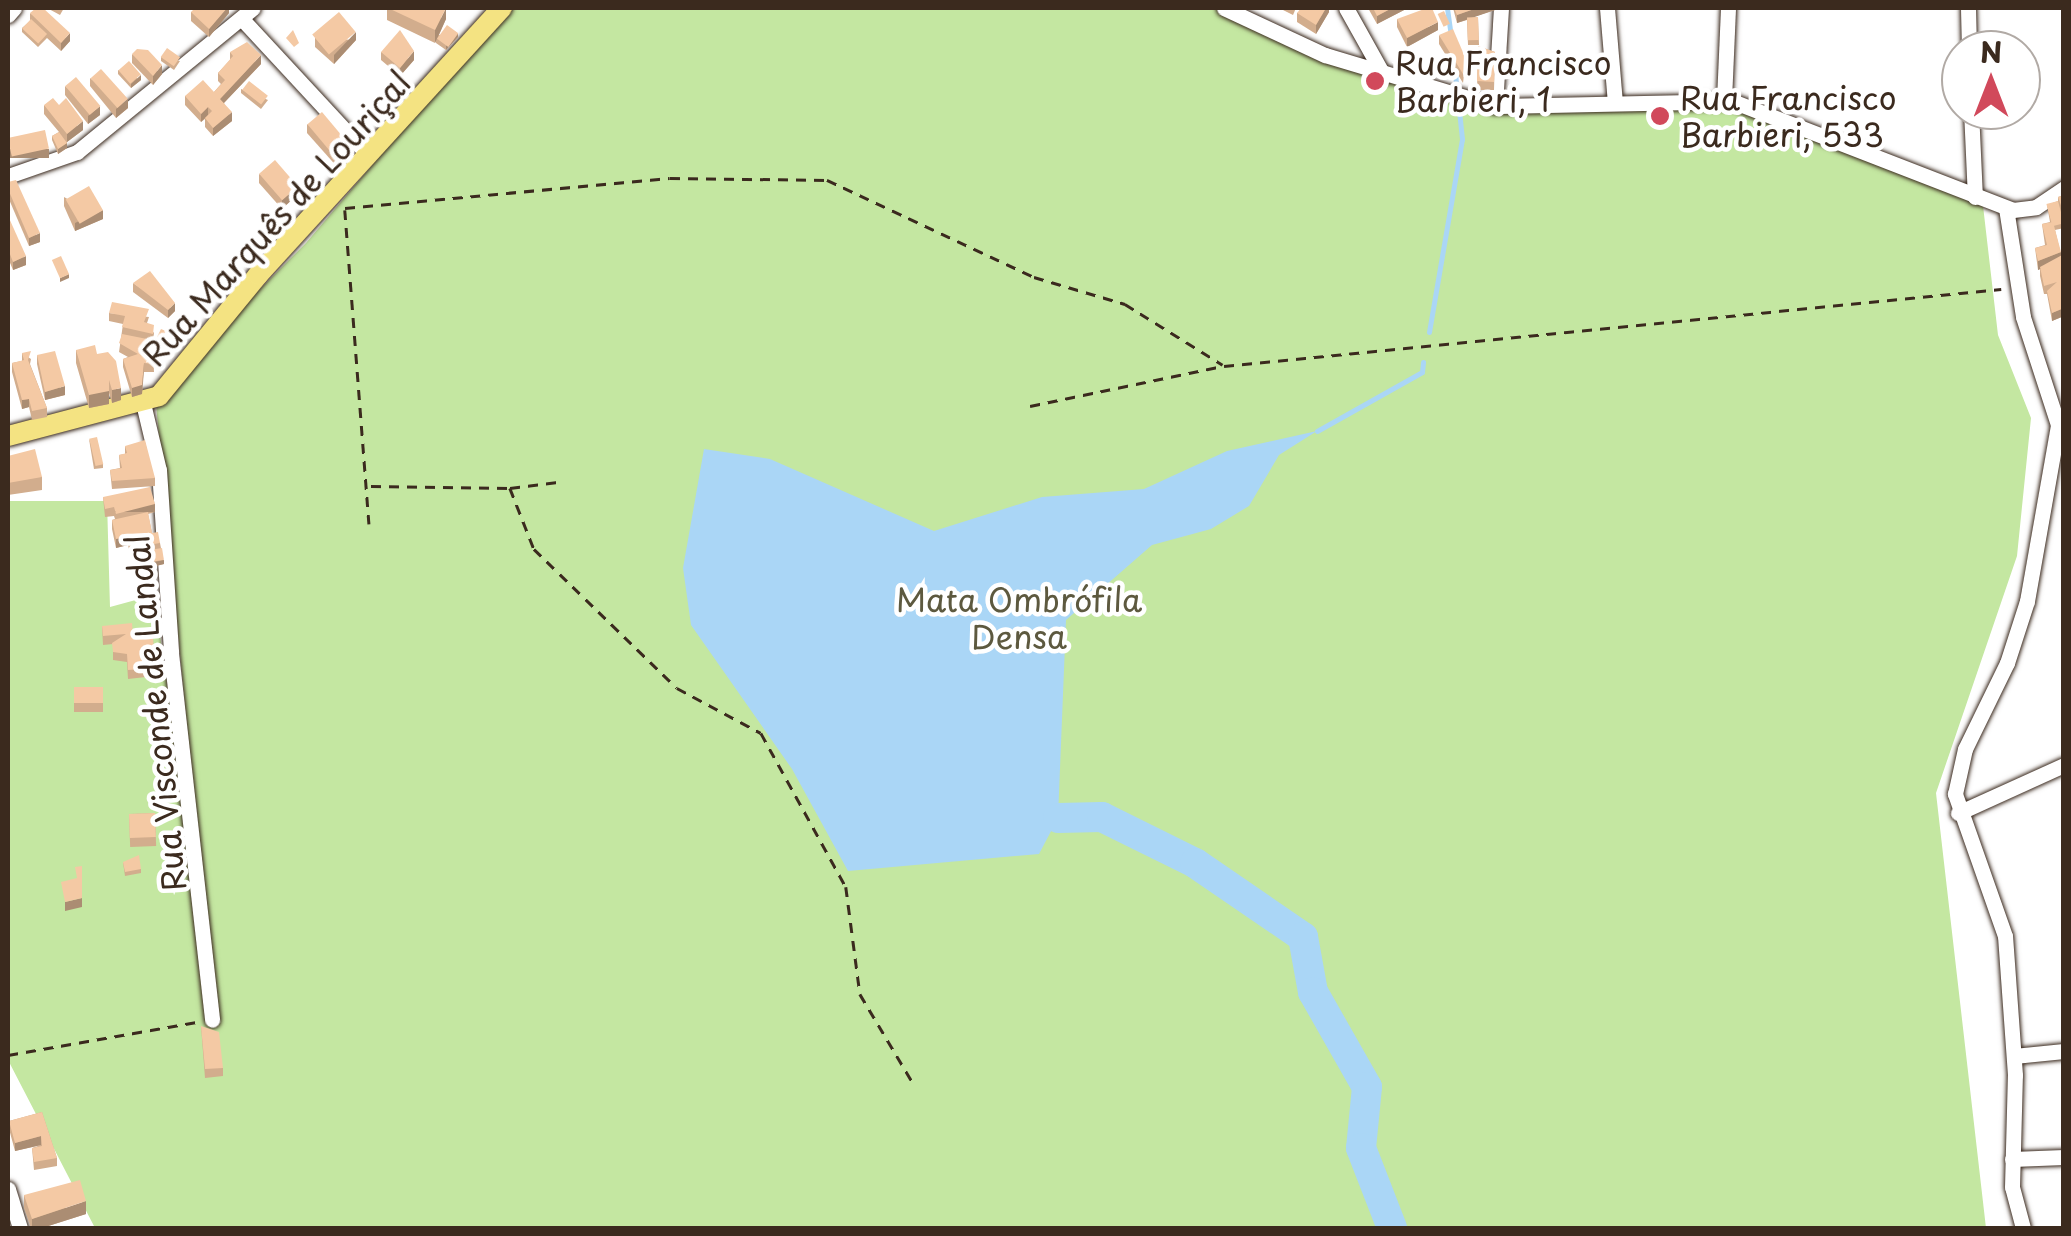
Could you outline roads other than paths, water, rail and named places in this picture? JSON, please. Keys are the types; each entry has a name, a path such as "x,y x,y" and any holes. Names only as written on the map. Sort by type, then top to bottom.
{"main road":[{"name":"Rua Marquês de Louriçal","path":"8,436 159,396 502,8"}],"street":[{"path":"8,16 14,8"},
{"path":"1224,8 1384,76 1494,106 1724,100 2006,208 2036,207 2064,188"},
{"path":"1346,8 1384,76"},
{"path":"1494,106 1500,8"},
{"path":"1607,8 1616,103"},
{"path":"1724,100 1728,8"},
{"path":"8,176 77,152 248,14 368,156"},
{"path":"1972,130 1974,197"},
{"path":"2006,208 2036,369 2060,425 2027,602 2007,663 1960,764 1958,813 2002,921 2014,1056 2012,1159 2022,1228"},
{"name":"Rua Visconde de Landal","path":"143,403 159,470 171,653 212,1020"},
{"path":"1958,813 2064,765"},
{"path":"2014,1056 2064,1052"},
{"path":"2012,1159 2064,1157"},
{"path":"8,1188 20,1228"}],"water":[{"path":"1317,431 1279,455 1249,506 1211,529 1152,545 1066,620 1058,818 1039,854 848,871 792,769 691,625 683,568 704,449 770,459 934,531 1042,497 1144,489 1227,451"}],"waterway":[{"path":"1447,8 1451,36"},
{"path":"1455,67 1456,84"},
{"path":"1429,332 1462,139 1459,112"},
{"path":"1317,431 1422,372 1423,362"},
{"path":"1058,818 1102,817 1195,863 1303,937 1313,992 1367,1087 1361,1148 1392,1228"}],"place":[{"name":"Rua Francisco Barbieri, 1","path":"1375,81"},
{"name":"Rua Francisco Barbieri, 533","path":"1660,116"}],"park label":[{"name":"Mata Ombrófila Densa","path":"1019,618"}]}
